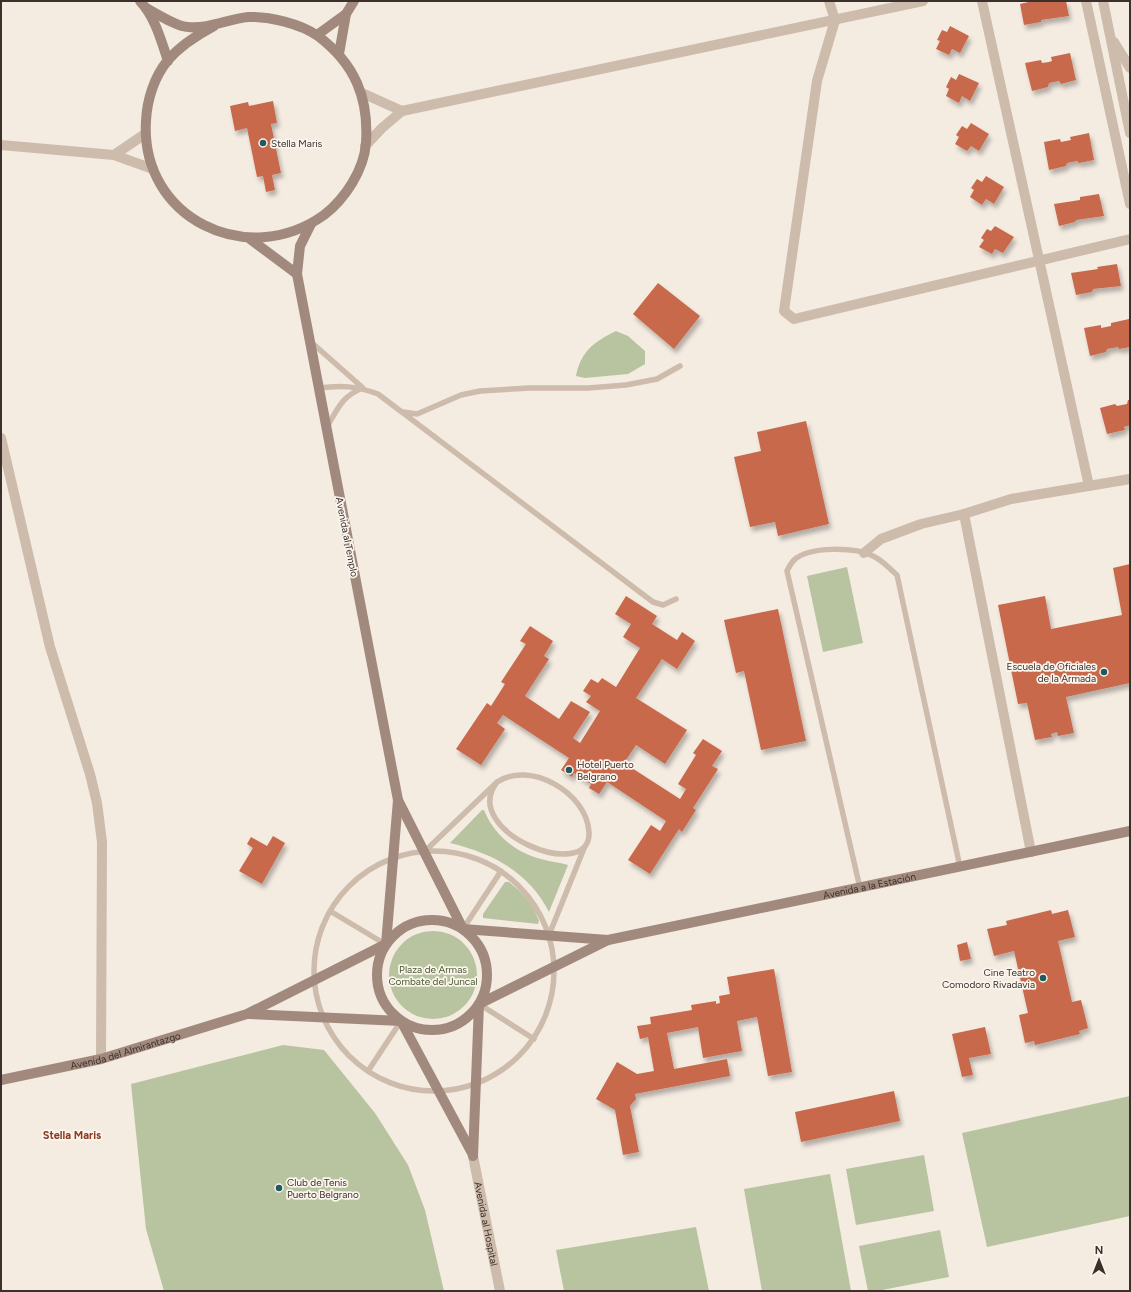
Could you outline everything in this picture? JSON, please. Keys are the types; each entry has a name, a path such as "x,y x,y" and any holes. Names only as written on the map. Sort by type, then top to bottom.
{"street":[{"path":"339,54 346,14 354,1"},
{"path":"829,1 834,20 817,81 784,312 794,319 1130,239"},
{"path":"366,146 382,128 402,111 923,1"},
{"path":"982,1 1089,486"},
{"path":"1086,1 1130,204"},
{"path":"1103,1 1128,116 1130,133"},
{"path":"143,4 186,27 214,26 248,17 284,21 317,35 339,54 352,73 362,93 367,120 366,146 359,170 347,192 331,210 311,224 282,236 250,238 229,236 210,228 191,218 175,204 153,169 145,134 146,108 154,83 168,61 188,40 214,26"},
{"path":"143,4 159,36 168,61"},
{"path":"317,35 346,14"},
{"path":"1110,36 1130,68"},
{"path":"362,93 402,111"},
{"path":"1111,116 1128,116"},
{"path":"114,155 145,134"},
{"path":"1,146 114,155 153,169"},
{"name":"Avenida al Templo","path":"311,224 300,246 297,274 398,800"},
{"path":"250,238 297,274"},
{"path":"1,438 46,632 90,774 97,803 102,842 101,1059"},
{"path":"864,553 881,539 906,529 964,514 1011,499 1130,479"},
{"path":"964,514 1031,852"},
{"path":"398,800 463,929"},
{"path":"386,944 398,800"},
{"name":"Avenida a la Estación","path":"608,940 1130,831"},
{"path":"247,1014 401,1021 424,1029 448,1028 469,1017 479,1004 486,989 488,972 487,963 481,947 470,934 463,929 443,920 421,920 401,929 386,944 380,956 377,969 378,989 387,1007 401,1021 473,1156"},
{"path":"463,929 608,940"},
{"path":"479,1004 608,940"},
{"path":"247,1014 386,944"},
{"path":"473,1156 479,1004"},
{"name":"Avenida del Almirantazgo","path":"1,1080 101,1059 247,1014"},
{"name":"Avenida al Hospital","path":"473,1156 500,1291"}],"lane":[{"path":"310,341 364,388"},
{"path":"403,412 417,414 461,395 480,391 529,388 588,388 626,385 657,378 680,366"},
{"path":"319,388 343,385 364,388 378,394 654,602 663,605 676,599"},
{"path":"326,428 341,402 350,393 364,388"},
{"path":"860,888 787,571 794,560 819,551 834,549 872,555 885,563 896,575 960,867"},
{"path":"424,852 497,782 511,775 537,777 558,787 574,799 581,808 588,825 587,841 549,935"},
{"path":"497,782 490,795 493,812 508,831 521,842 550,854 570,855 577,852 587,841"},
{"path":"442,851 464,855 479,860 501,871 524,891 534,904 549,935 555,966 552,997 542,1026 534,1039 510,1064 491,1077 476,1083 439,1091 419,1090 398,1085 368,1071 342,1047 323,1017 314,980 316,949 324,923 330,911 353,882 373,868 393,858 424,852 442,851"},
{"path":"463,929 501,871"},
{"path":"330,911 386,944"},
{"path":"479,1004 534,1039"},
{"path":"368,1071 401,1021"}],"green space":[{"path":"616,331 628,336 645,351 645,364 628,374 585,378 576,376 581,360 590,348 601,339"},
{"path":"847,567 863,643 823,652 807,576"},
{"path":"482,810 484,810 488,819 507,842 532,856 568,865 549,912 541,898 531,886 508,866 480,852 450,843"},
{"path":"505,882 509,882 527,899 537,915 539,921 538,924 483,918 483,914"},
{"name":"Plaza de Armas Combate del Juncal","path":"433,931 450,934 464,944 474,958 477,975 474,992 464,1006 450,1016 433,1019 416,1016 402,1006 392,992 389,975 392,958 402,944 416,934"},
{"name":"Club de Tenis Puerto Belgrano","path":"283,1045 324,1050 375,1113 408,1165 425,1210 444,1291 164,1291 146,1229 131,1084"},
{"path":"1130,1096 1130,1216 987,1247 962,1133"},
{"path":"924,1155 934,1211 856,1225 846,1169"},
{"path":"830,1174 851,1291 762,1291 744,1189"},
{"path":"696,1227 709,1291 564,1291 556,1250"},
{"path":"940,1230 949,1277 877,1291 868,1291 859,1246"}],"building":[{"path":"1033,1 1066,1 1069,16 1041,20 1041,22 1024,25 1020,4"},
{"path":"950,26 969,36 960,53 952,49 949,55 936,49 940,41 937,40 942,30 947,32"},
{"path":"1070,53 1076,80 1061,84 1059,81 1049,83 1048,87 1032,91 1025,63 1041,60 1042,63 1049,62 1052,61 1051,57"},
{"path":"959,74 979,83 970,101 962,96 959,103 946,96 949,89 946,87 951,77 956,80"},
{"path":"273,101 277,123 271,124 281,173 272,175 275,190 266,192 263,176 257,177 247,128 235,131 230,106 248,102 249,106"},
{"path":"971,123 989,134 979,151 971,146 967,151 955,144 959,137 956,135 962,126 967,129"},
{"path":"1089,133 1094,160 1079,163 1077,161 1067,163 1066,166 1049,170 1044,142 1060,139 1061,142 1071,140 1070,137"},
{"path":"986,176 1004,187 994,204 986,199 982,205 970,197 974,190 971,188 977,179 982,182"},
{"path":"1099,194 1104,216 1076,220 1075,222 1059,226 1054,204 1080,200 1080,197"},
{"path":"995,226 1014,237 1003,253 995,249 992,254 979,247 984,240 981,238 987,229 991,231"},
{"path":"1117,264 1121,286 1093,289 1092,292 1076,295 1071,273 1098,269 1097,267"},
{"path":"658,283 700,316 674,349 633,314"},
{"path":"1129,319 1130,347 1107,349 1106,352 1090,356 1084,328 1101,325 1101,328 1111,326 1111,323"},
{"path":"1128,400 1130,400 1130,425 1124,427 1125,430 1107,434 1100,408 1115,404 1117,406 1127,404"},
{"path":"806,421 829,524 778,536 775,522 750,527 734,457 761,451 757,432"},
{"path":"1130,564 1130,683 1066,697 1074,733 1058,736 1057,732 1051,734 1052,737 1035,740 1027,703 1018,704 998,605 1045,596 1051,629 1122,615 1113,568"},
{"path":"626,596 657,616 652,624 677,640 682,632 695,641 677,669 662,659 636,698 687,730 665,764 636,745 624,763 680,799 686,789 678,784 696,755 693,753 703,739 722,751 712,766 718,769 693,808 696,810 682,832 679,829 650,874 628,860 651,825 660,831 666,821 607,782 599,794 589,788 591,784 574,773 572,777 561,770 569,758 503,715 497,723 505,729 481,765 456,749 487,703 491,706 505,684 501,682 526,644 520,641 530,626 553,641 544,656 549,659 525,696 559,719 571,701 590,712 573,738 580,743 600,711 586,702 591,696 583,691 591,679 598,683 602,678 616,687 640,648 623,637 631,624 615,614"},
{"path":"778,609 806,741 761,750 744,671 736,673 724,620"},
{"path":"273,836 285,843 262,884 239,871 253,848 247,844 251,837 267,846"},
{"name":"Cine Teatro Comodoro Rivadavia","path":"1051,910 1052,914 1068,910 1075,937 1058,941 1072,1002 1081,1000 1088,1028 1079,1031 1080,1034 1035,1045 1034,1041 1025,1043 1019,1015 1028,1013 1014,951 994,956 987,929 1007,925 1006,921"},
{"path":"967,942 971,959 960,961 957,945"},
{"path":"774,969 792,1072 768,1076 757,1017 737,1021 742,1051 703,1058 698,1027 667,1033 674,1069 727,1059 730,1076 635,1094 636,1099 630,1106 639,1152 623,1155 615,1110 596,1099 617,1062 637,1074 654,1071 648,1037 640,1039 637,1026 651,1024 650,1017 692,1010 691,1005 716,1001 716,1004 720,1003 719,996 730,994 727,977"},
{"path":"985,1027 991,1054 969,1058 973,1075 962,1077 952,1034"},
{"path":"894,1091 900,1121 801,1142 795,1112"}],"place":[{"name":"Stella Maris","path":"263,143"},
{"name":"Escuela de Oficiales de la Armada","path":"1104,672"},
{"name":"Hotel Puerto Belgrano","path":"569,770"},
{"name":"Cine Teatro Comodoro Rivadavia","path":"1043,978"},
{"name":"Club de Tenis Puerto Belgrano","path":"279,1188"}],"district":[{"name":"Stella Maris","path":"72,1135"}]}
